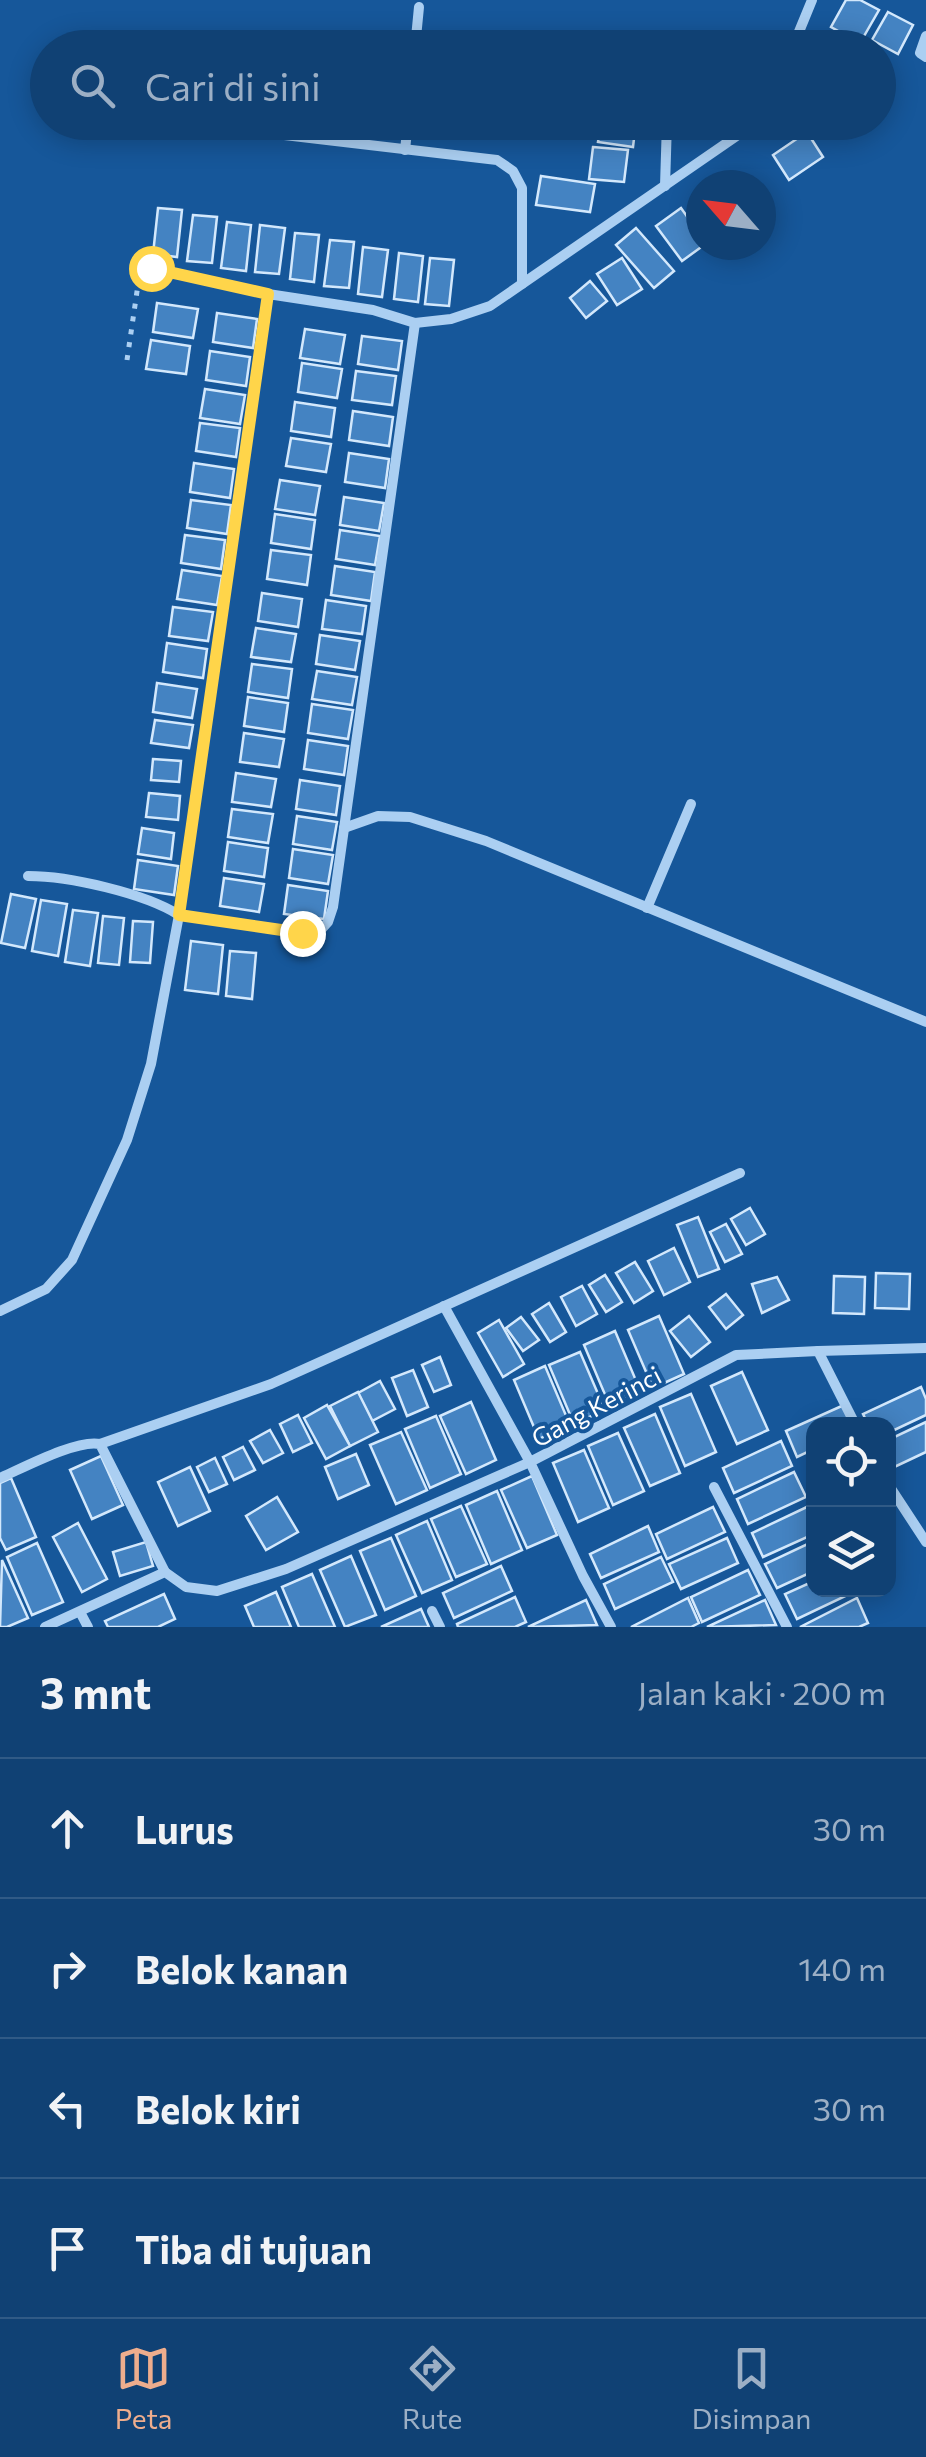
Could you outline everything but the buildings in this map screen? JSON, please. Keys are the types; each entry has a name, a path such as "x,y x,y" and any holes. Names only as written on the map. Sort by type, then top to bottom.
{"street":[{"path":"800,30 812,0"},
{"path":"416,30 418,8"},
{"path":"926,36 920,53 926,57"},
{"path":"324,140 497,160 513,170 522,188 522,284"},
{"path":"405,150 406,140"},
{"path":"665,186 666,140"},
{"path":"0,1312 46,1290 72,1260 127,1140 151,1064 179,915 268,294 373,310 416,323 451,319 490,306 731,140"},
{"path":"28,876 60,876 165,906 179,915 302,933 319,932 328,922 416,323"},
{"path":"647,908 691,804"},
{"path":"344,828 378,816 410,818 486,841 926,1022"},
{"path":"0,1478 77,1447 100,1444 271,1384 740,1173"},
{"path":"100,1444 166,1572 186,1587 217,1591 286,1569 530,1462 444,1306"},
{"path":"852,1417 818,1350 926,1348"},
{"name":"Gang Kerinci","path":"611,1627 530,1462 736,1355 818,1350"},
{"path":"714,1486 788,1627"},
{"path":"896,1496 926,1542"},
{"path":"45,1627 166,1572"},
{"path":"432,1611 440,1627"},
{"path":"80,1612 88,1627"}],"path":[{"path":"127,360 140,271 144,267 268,294"}],"route":[{"path":"151,268 268,294 179,915 302,933"}]}
